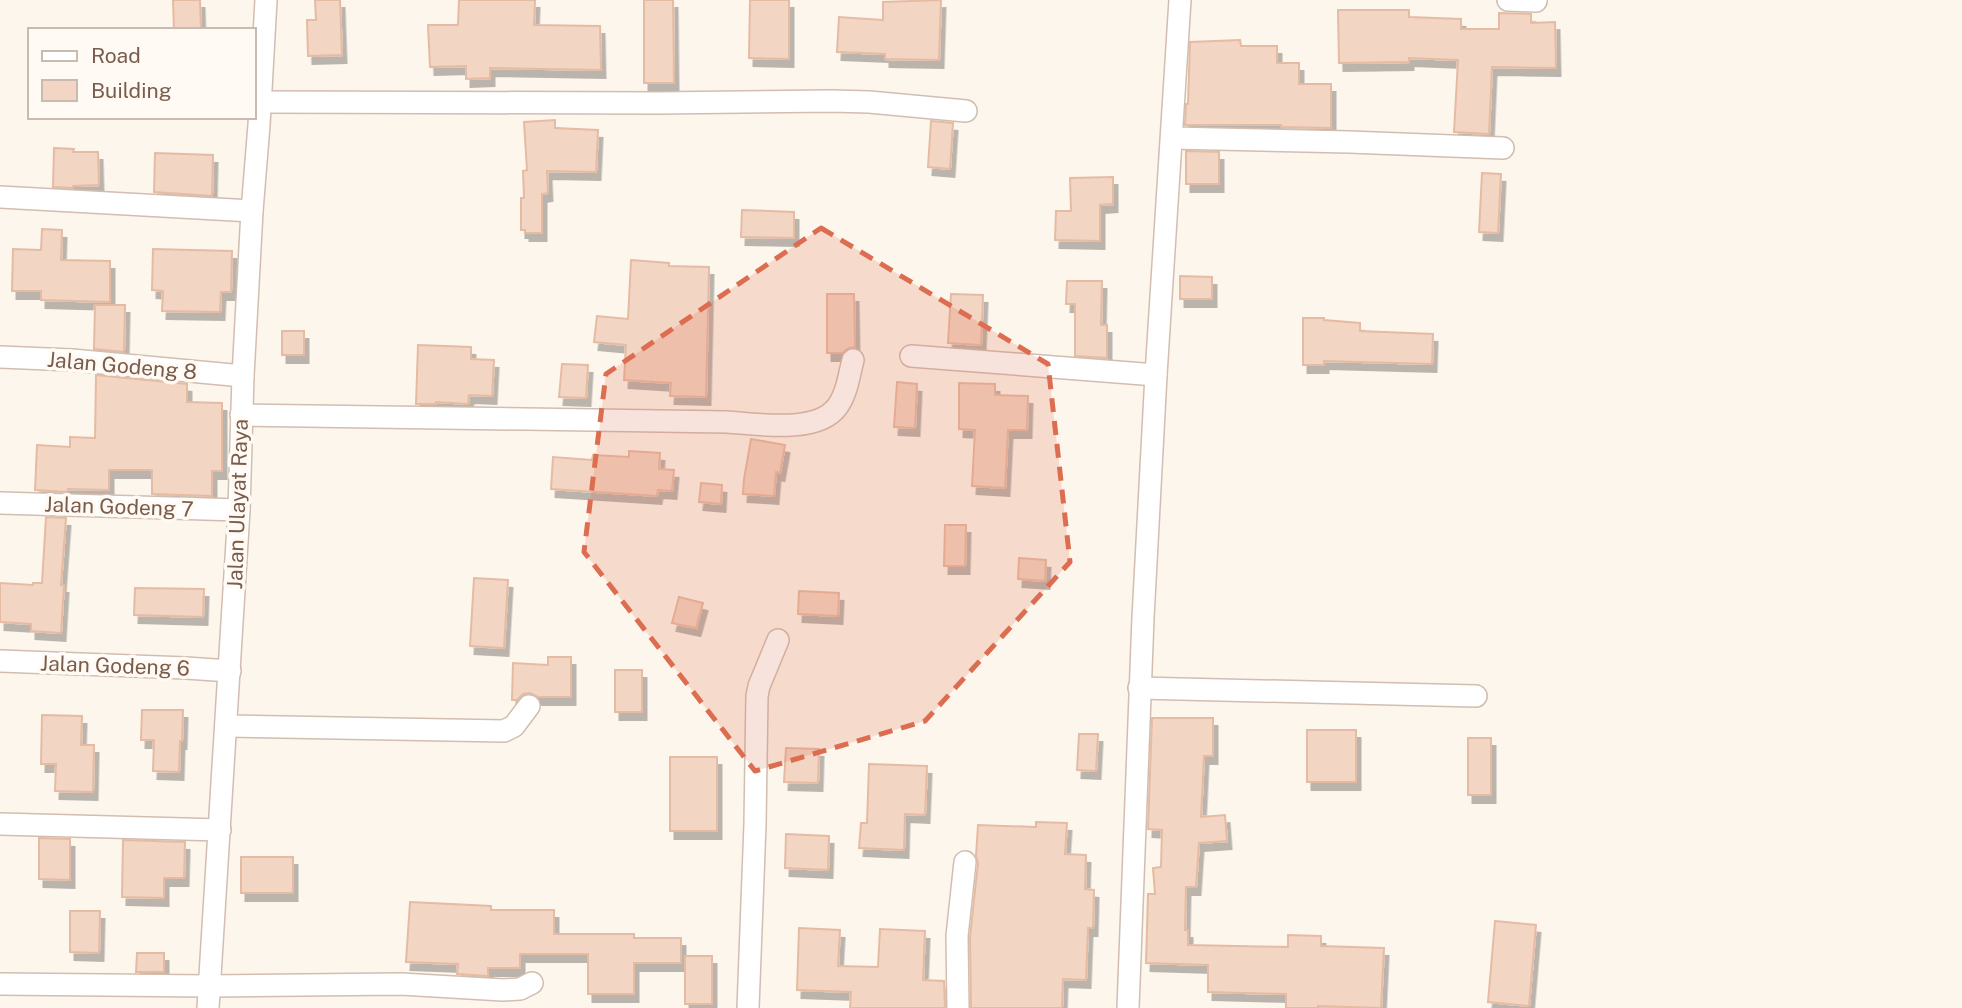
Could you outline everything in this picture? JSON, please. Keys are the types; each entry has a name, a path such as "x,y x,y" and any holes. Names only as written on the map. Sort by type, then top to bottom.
{"street":[{"name":"Jalan Ulayat Raya","path":"208,1008 239,510 251,211 267,0"},
{"path":"1128,1008 1139,688 1180,0"},
{"path":"1508,0 1536,1"},
{"path":"260,102 644,103 831,100 966,111"},
{"path":"1172,138 1503,148"},
{"path":"0,197 251,211"},
{"path":"911,356 1156,375"},
{"name":"Jalan Godeng 8","path":"0,358 72,360 243,376"},
{"path":"241,415 777,425 813,422 829,416 839,405 853,360"},
{"name":"Jalan Godeng 7","path":"0,503 239,510"},
{"path":"748,1008 755,846 757,696 778,640"},
{"name":"Jalan Godeng 6","path":"0,661 230,671"},
{"path":"1139,688 1476,696"},
{"path":"226,726 504,731 522,718 529,706"},
{"path":"0,824 219,831"},
{"path":"958,1008 957,936 965,862"},
{"path":"0,984 401,984 502,990 520,989 532,983"}],"highlighted area":[{"path":"821,228 1048,364 1070,562 925,721 755,771 584,552 606,374"}],"building":[{"path":"173,0 200,0 201,28 174,28"},
{"path":"315,0 340,0 342,55 308,56 307,20 316,20"},
{"path":"459,0 535,0 534,25 600,26 601,70 490,68 490,78 466,79 466,66 430,67 428,25 458,25"},
{"path":"644,0 673,0 674,83 644,83"},
{"path":"750,0 789,0 789,59 749,58"},
{"path":"941,0 939,60 885,59 885,54 837,52 839,17 883,20 883,2"},
{"path":"1338,10 1409,10 1409,17 1461,19 1461,29 1499,29 1499,13 1531,14 1531,23 1555,22 1556,68 1492,67 1489,134 1454,132 1458,60 1409,58 1409,62 1339,63"},
{"path":"1240,40 1241,46 1277,46 1277,63 1299,63 1299,84 1331,84 1331,128 1185,125 1190,42"},
{"path":"555,120 555,128 598,130 596,172 547,171 548,193 542,194 542,233 525,233 525,230 521,230 523,171 527,170 524,122"},
{"path":"931,121 953,123 950,169 928,167"},
{"path":"54,148 74,149 73,152 98,152 99,185 53,187"},
{"path":"1186,151 1219,152 1219,184 1186,184"},
{"path":"155,153 213,155 212,196 154,192"},
{"path":"1482,173 1501,174 1498,233 1479,232"},
{"path":"1113,177 1113,204 1100,205 1100,241 1055,240 1056,211 1071,211 1070,178"},
{"path":"742,210 794,212 794,238 741,237"},
{"path":"42,229 62,230 61,260 110,261 110,302 41,300 41,291 12,291 13,249 41,250"},
{"path":"153,249 232,251 231,292 221,292 220,312 162,311 163,291 152,290"},
{"path":"631,260 669,263 669,266 709,267 706,397 670,396 671,383 624,380 626,345 594,342 597,316 628,319"},
{"path":"1180,276 1212,277 1212,299 1180,299"},
{"path":"1067,281 1102,281 1101,325 1107,325 1107,358 1075,356 1075,304 1066,304"},
{"path":"827,294 854,294 855,347 842,353 827,353"},
{"path":"951,294 983,295 981,345 948,343"},
{"path":"95,305 125,305 124,352 94,349"},
{"path":"1303,318 1360,323 1360,331 1433,334 1432,364 1324,361 1324,365 1303,365"},
{"path":"282,331 304,331 304,355 282,355"},
{"path":"418,345 471,347 471,359 494,360 492,396 469,395 468,404 416,404"},
{"path":"562,364 588,365 586,398 559,397"},
{"path":"96,375 187,384 187,402 222,403 222,471 212,471 212,496 152,494 152,470 109,470 109,490 35,490 37,445 70,447 70,437 95,438"},
{"path":"897,382 917,384 915,428 894,427"},
{"path":"959,383 995,384 995,395 1028,396 1027,430 1008,430 1005,488 972,486 975,430 959,429"},
{"path":"751,439 785,445 780,473 776,472 774,496 743,494"},
{"path":"629,451 660,453 659,469 674,470 672,491 658,490 657,496 551,489 553,457 592,460 593,455 629,457"},
{"path":"701,483 722,485 721,504 699,502"},
{"path":"46,517 66,518 61,633 31,631 31,624 0,622 0,583 42,583"},
{"path":"945,525 966,525 965,566 944,566"},
{"path":"1019,558 1046,560 1045,581 1018,579"},
{"path":"474,578 508,580 504,648 470,646"},
{"path":"135,588 204,589 203,617 134,615"},
{"path":"799,591 839,593 838,616 798,614"},
{"path":"679,597 703,603 696,628 672,623"},
{"path":"548,657 571,657 571,697 538,697 530,693 512,700 513,663 548,665"},
{"path":"615,670 642,670 642,712 615,712"},
{"path":"142,710 183,710 179,772 153,771 154,740 141,740"},
{"path":"42,715 82,716 81,745 94,745 93,792 55,791 56,764 41,764"},
{"path":"1152,718 1213,718 1213,756 1204,756 1201,817 1225,815 1227,841 1199,843 1196,887 1186,887 1185,930 1188,930 1188,945 1288,947 1288,935 1321,936 1321,946 1384,948 1381,1008 1286,1008 1286,994 1208,992 1208,965 1146,963 1148,894 1155,894 1153,868 1161,867 1162,830 1148,829"},
{"path":"1307,730 1356,730 1356,782 1307,782"},
{"path":"1079,734 1098,734 1096,771 1077,770"},
{"path":"1468,738 1491,738 1491,795 1468,795"},
{"path":"786,748 819,749 818,783 784,782"},
{"path":"670,757 717,757 717,831 670,831"},
{"path":"869,764 927,766 925,815 905,814 904,850 859,848 861,823 867,823"},
{"path":"1036,822 1067,823 1065,854 1086,855 1085,889 1094,890 1093,928 1088,928 1086,980 1063,979 1062,1008 971,1008 970,937 978,863 978,825 1036,827"},
{"path":"786,834 829,836 828,870 785,868"},
{"path":"39,838 70,839 70,880 39,879"},
{"path":"123,840 185,842 184,878 164,878 164,898 122,897"},
{"path":"241,857 293,857 293,893 241,893"},
{"path":"410,902 491,906 491,910 554,910 554,934 634,934 634,938 681,938 681,963 634,963 634,994 588,994 588,954 520,954 520,968 488,968 488,976 457,974 458,964 406,962"},
{"path":"70,911 100,911 99,953 70,952"},
{"path":"1495,921 1536,925 1529,1006 1488,1002"},
{"path":"799,928 840,930 838,966 878,967 880,929 925,931 923,980 944,981 945,1008 850,1008 851,992 797,990"},
{"path":"137,953 164,953 164,972 136,972"},
{"path":"685,956 712,956 712,1004 685,1004"}]}
